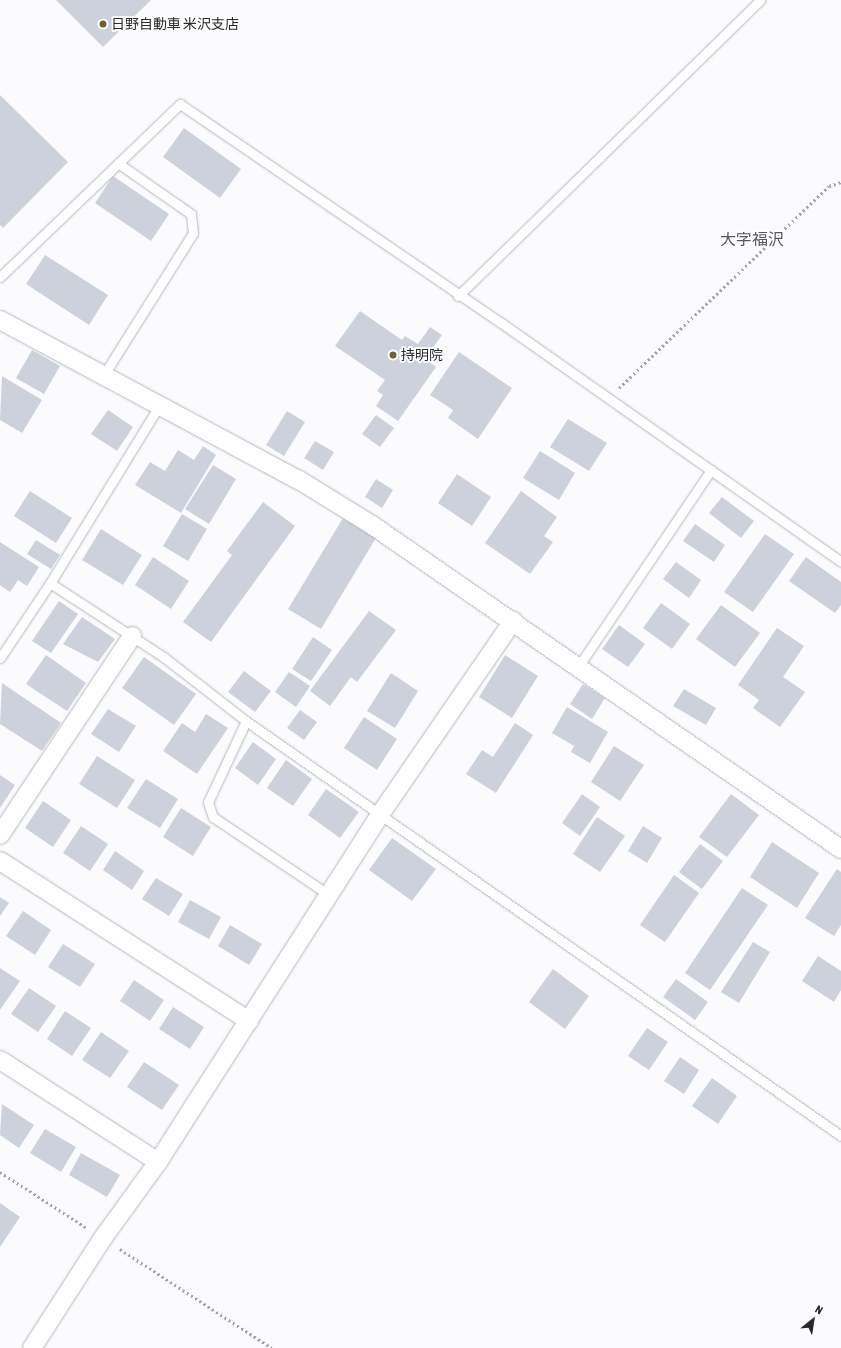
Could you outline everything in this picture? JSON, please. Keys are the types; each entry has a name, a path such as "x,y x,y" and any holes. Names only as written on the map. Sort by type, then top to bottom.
{"street":[{"path":"0,320 299,480 372,525 841,849"},
{"path":"32,1348 103,1238 158,1162 379,816 513,621"},
{"path":"0,835 132,636"},
{"path":"0,861 249,1021"},
{"path":"0,1060 158,1162"}],"lane":[{"path":"458,296 760,0"},
{"path":"0,277 180,104 608,398 841,562"},
{"path":"103,376 193,233 191,214 118,163"},
{"path":"0,658 50,583 159,406"},
{"path":"578,668 711,470"},
{"path":"50,583 165,658 246,721 379,816 841,1136"},
{"path":"246,721 208,802 213,817 329,895"}],"path":[{"path":"608,398 829,186 841,182"},
{"path":"0,1172 272,1348"}],"building":[{"name":"日野自動車 米沢支店","path":"56,0 151,0 103,47"},
{"path":"0,95 68,162 3,228 0,225"},
{"path":"184,128 241,169 220,198 163,157"},
{"path":"113,176 169,214 151,241 95,203"},
{"path":"45,255 108,295 89,325 26,284"},
{"path":"360,311 402,340 405,336 418,344 430,327 442,335 425,359 436,367 398,421 376,406 383,395 377,391 385,380 335,346"},
{"path":"32,350 60,366 44,394 16,378"},
{"path":"459,352 512,388 478,439 448,418 453,410 430,395"},
{"path":"2,376 42,400 22,433 0,420"},
{"path":"108,410 133,427 117,451 91,434"},
{"path":"287,411 305,422 284,456 266,445"},
{"path":"376,415 394,428 380,447 362,434"},
{"path":"568,419 607,443 589,471 550,447"},
{"path":"315,441 334,452 323,470 304,458"},
{"path":"203,446 216,455 181,513 135,485 150,462 165,471 178,450 194,460"},
{"path":"540,451 575,473 559,500 523,478"},
{"path":"213,465 236,479 209,524 185,509"},
{"path":"457,474 491,497 472,526 438,503"},
{"path":"376,479 393,490 382,508 365,497"},
{"path":"30,491 72,518 56,543 14,516"},
{"path":"521,491 557,517 544,536 553,542 530,574 485,543"},
{"path":"722,497 754,521 741,538 709,513"},
{"path":"263,502 295,526 211,642 183,622 232,555 227,551"},
{"path":"182,514 207,529 188,561 163,546"},
{"path":"343,518 376,538 321,629 288,609"},
{"path":"695,524 725,545 714,562 683,541"},
{"path":"101,529 142,555 123,585 82,560"},
{"path":"765,534 794,554 753,612 724,592"},
{"path":"36,540 60,555 51,569 27,554"},
{"path":"0,542 39,567 27,586 18,580 10,592 0,585"},
{"path":"153,557 189,581 171,609 135,585"},
{"path":"806,557 841,582 841,605 835,613 789,581"},
{"path":"676,562 701,580 689,598 663,579"},
{"path":"59,601 78,614 51,653 32,641"},
{"path":"661,603 690,624 672,649 643,628"},
{"path":"721,605 760,633 735,667 696,639"},
{"path":"369,611 396,630 357,682 351,677 330,706 310,691"},
{"path":"82,617 115,639 98,662 63,644"},
{"path":"619,625 645,644 628,667 602,649"},
{"path":"777,628 804,646 783,677 805,692 780,727 753,708 759,700 738,685"},
{"path":"313,637 332,650 311,681 292,669"},
{"path":"46,655 86,683 67,711 26,684"},
{"path":"505,655 538,676 512,718 479,697"},
{"path":"144,657 196,694 174,725 122,688"},
{"path":"244,671 271,691 255,712 228,692"},
{"path":"289,672 310,686 296,707 275,692"},
{"path":"391,673 418,691 395,728 367,711"},
{"path":"2,683 61,723 42,751 0,724"},
{"path":"583,684 605,698 592,719 570,704"},
{"path":"684,689 716,708 706,725 673,706"},
{"path":"567,707 608,732 590,763 571,752 574,746 552,733"},
{"path":"108,709 136,726 119,752 91,734"},
{"path":"300,710 317,722 304,740 287,728"},
{"path":"206,714 228,728 197,774 163,751 182,723 195,732"},
{"path":"364,717 397,739 377,770 344,748"},
{"path":"515,723 533,735 496,793 466,774 482,750 493,757"},
{"path":"253,742 276,759 258,785 235,768"},
{"path":"614,746 644,765 620,801 591,782"},
{"path":"97,756 135,780 117,808 79,784"},
{"path":"286,760 312,779 293,806 267,788"},
{"path":"0,775 15,785 0,808"},
{"path":"146,779 178,799 160,828 127,808"},
{"path":"326,789 359,812 340,838 308,815"},
{"path":"582,794 600,807 580,836 562,823"},
{"path":"731,794 759,815 727,857 699,837"},
{"path":"43,801 71,820 53,847 25,828"},
{"path":"181,808 211,827 193,856 163,837"},
{"path":"597,817 625,836 600,872 573,854"},
{"path":"81,826 108,844 90,871 63,853"},
{"path":"643,826 662,838 647,863 628,851"},
{"path":"392,838 436,869 412,901 369,870"},
{"path":"772,842 819,873 797,908 750,877"},
{"path":"700,844 723,861 702,889 679,872"},
{"path":"115,851 144,871 132,890 103,870"},
{"path":"837,869 841,872 841,925 834,936 805,918"},
{"path":"674,875 699,893 665,942 640,925"},
{"path":"156,878 183,894 169,916 142,899"},
{"path":"742,888 768,905 710,990 685,973"},
{"path":"0,897 9,903 0,916"},
{"path":"190,900 221,917 209,939 178,922"},
{"path":"23,911 51,930 35,955 6,936"},
{"path":"230,925 262,944 249,965 218,946"},
{"path":"753,942 770,952 739,1003 721,992"},
{"path":"63,944 95,964 80,987 48,967"},
{"path":"818,956 841,971 841,990 834,1002 802,981"},
{"path":"0,968 20,981 0,1010"},
{"path":"553,969 589,996 565,1029 529,1002"},
{"path":"676,979 708,1002 695,1020 663,997"},
{"path":"134,980 164,1000 150,1021 120,1001"},
{"path":"29,988 56,1006 38,1032 11,1014"},
{"path":"173,1007 204,1027 190,1049 159,1029"},
{"path":"65,1011 91,1028 72,1056 47,1039"},
{"path":"647,1028 668,1042 649,1070 628,1056"},
{"path":"101,1032 129,1051 110,1078 82,1060"},
{"path":"680,1057 699,1070 684,1094 664,1081"},
{"path":"144,1062 179,1085 162,1110 127,1087"},
{"path":"712,1078 737,1096 718,1124 692,1106"},
{"path":"2,1104 34,1125 19,1148 0,1135"},
{"path":"45,1129 76,1147 61,1172 30,1153"},
{"path":"81,1153 120,1175 107,1197 69,1175"},
{"path":"0,1203 20,1217 0,1247"}],"place":[{"name":"日野自動車 米沢支店","path":"103,24"},
{"name":"持明院","path":"393,355"}],"district":[{"name":"大字福沢","path":"752,239"}]}
